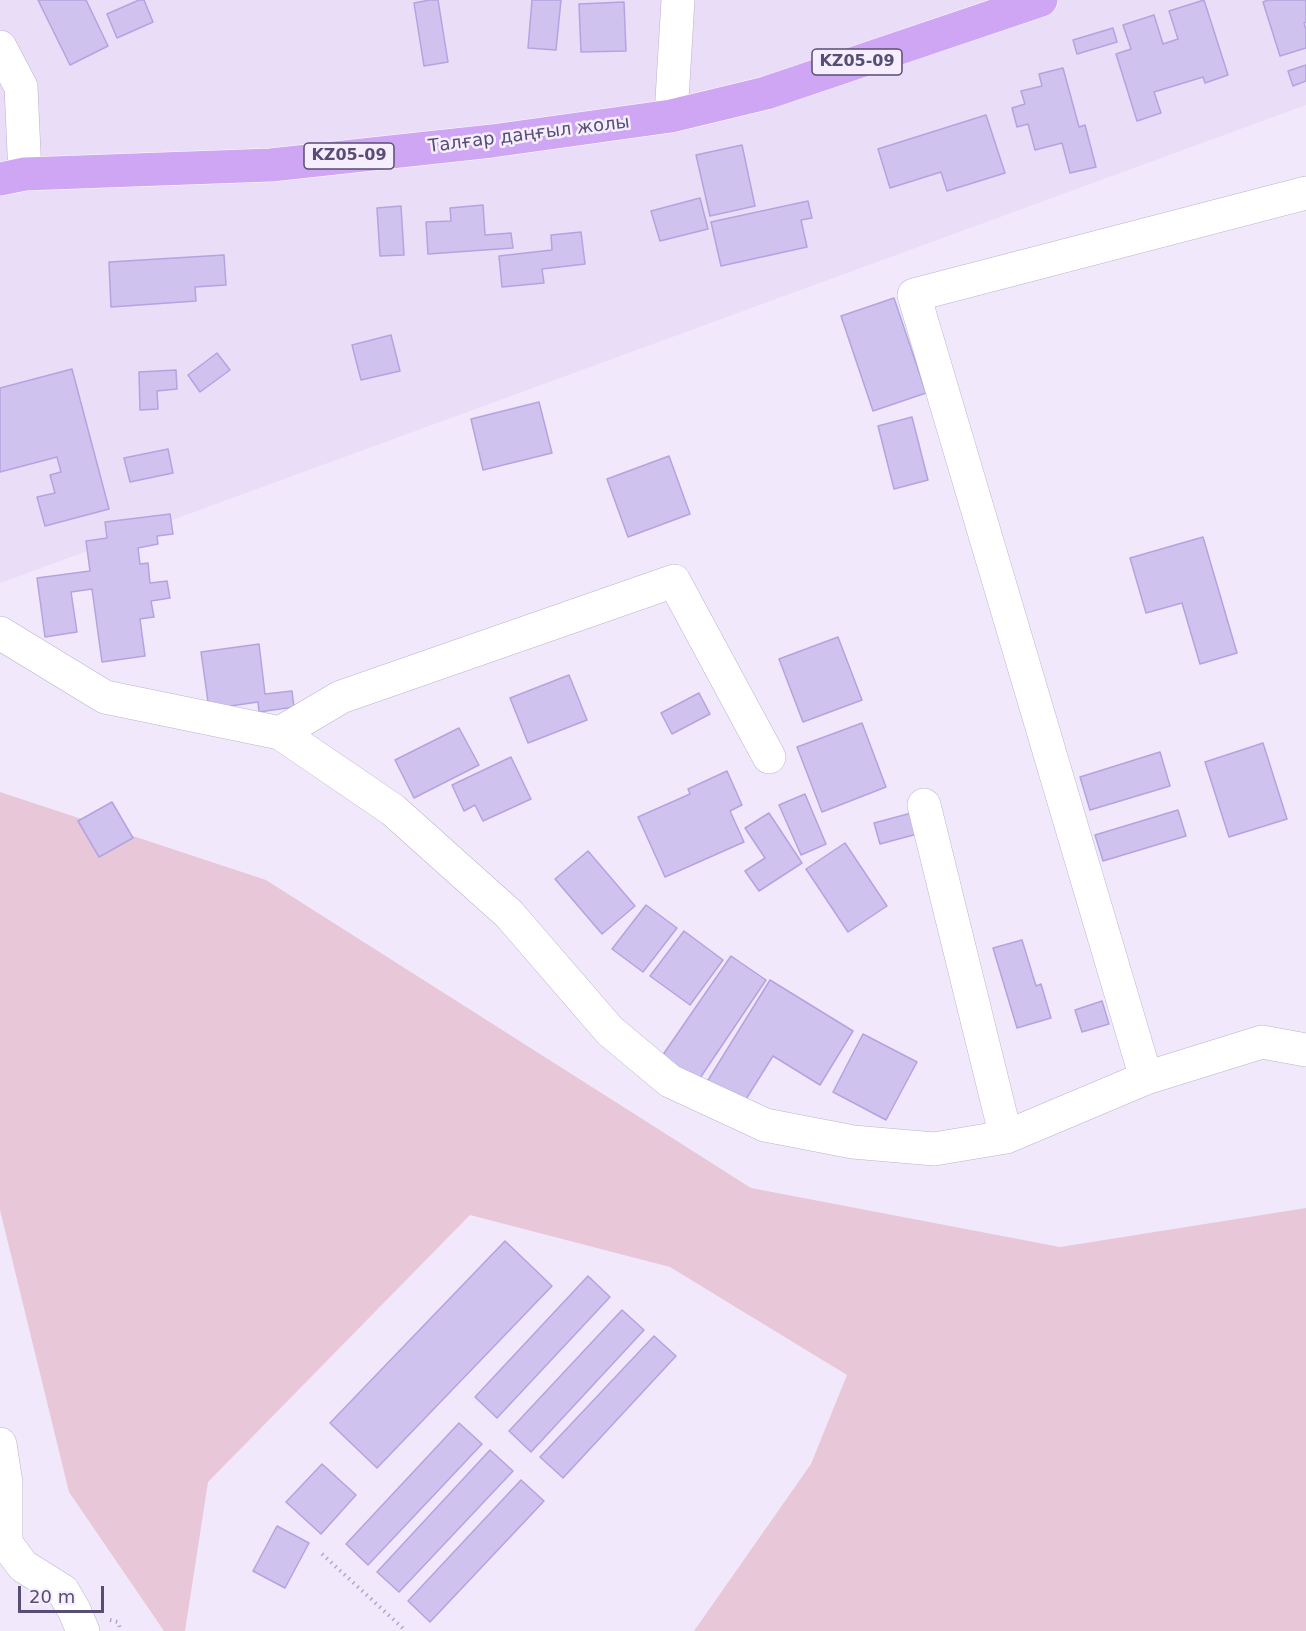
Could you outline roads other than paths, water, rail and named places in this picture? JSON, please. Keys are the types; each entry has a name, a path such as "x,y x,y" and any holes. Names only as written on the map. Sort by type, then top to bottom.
{"main road":[{"name":"Талғар даңғыл жолы","path":"13,176 271,165 492,141 671,116 766,93 1041,0"}],"street":[{"path":"671,116 678,0"},
{"path":"0,47 21,87 13,176"},
{"path":"1146,1078 914,295 1306,193"},
{"path":"280,733 341,697 674,581 769,757"},
{"path":"0,633 105,697 280,733 393,810 509,914 610,1031 670,1081 765,1125 853,1143 934,1149 1006,1137 1146,1078 1262,1042 1306,1050"},
{"path":"924,805 1006,1137"},
{"path":"0,1444 6,1543 23,1566 63,1591 83,1631"}]}
